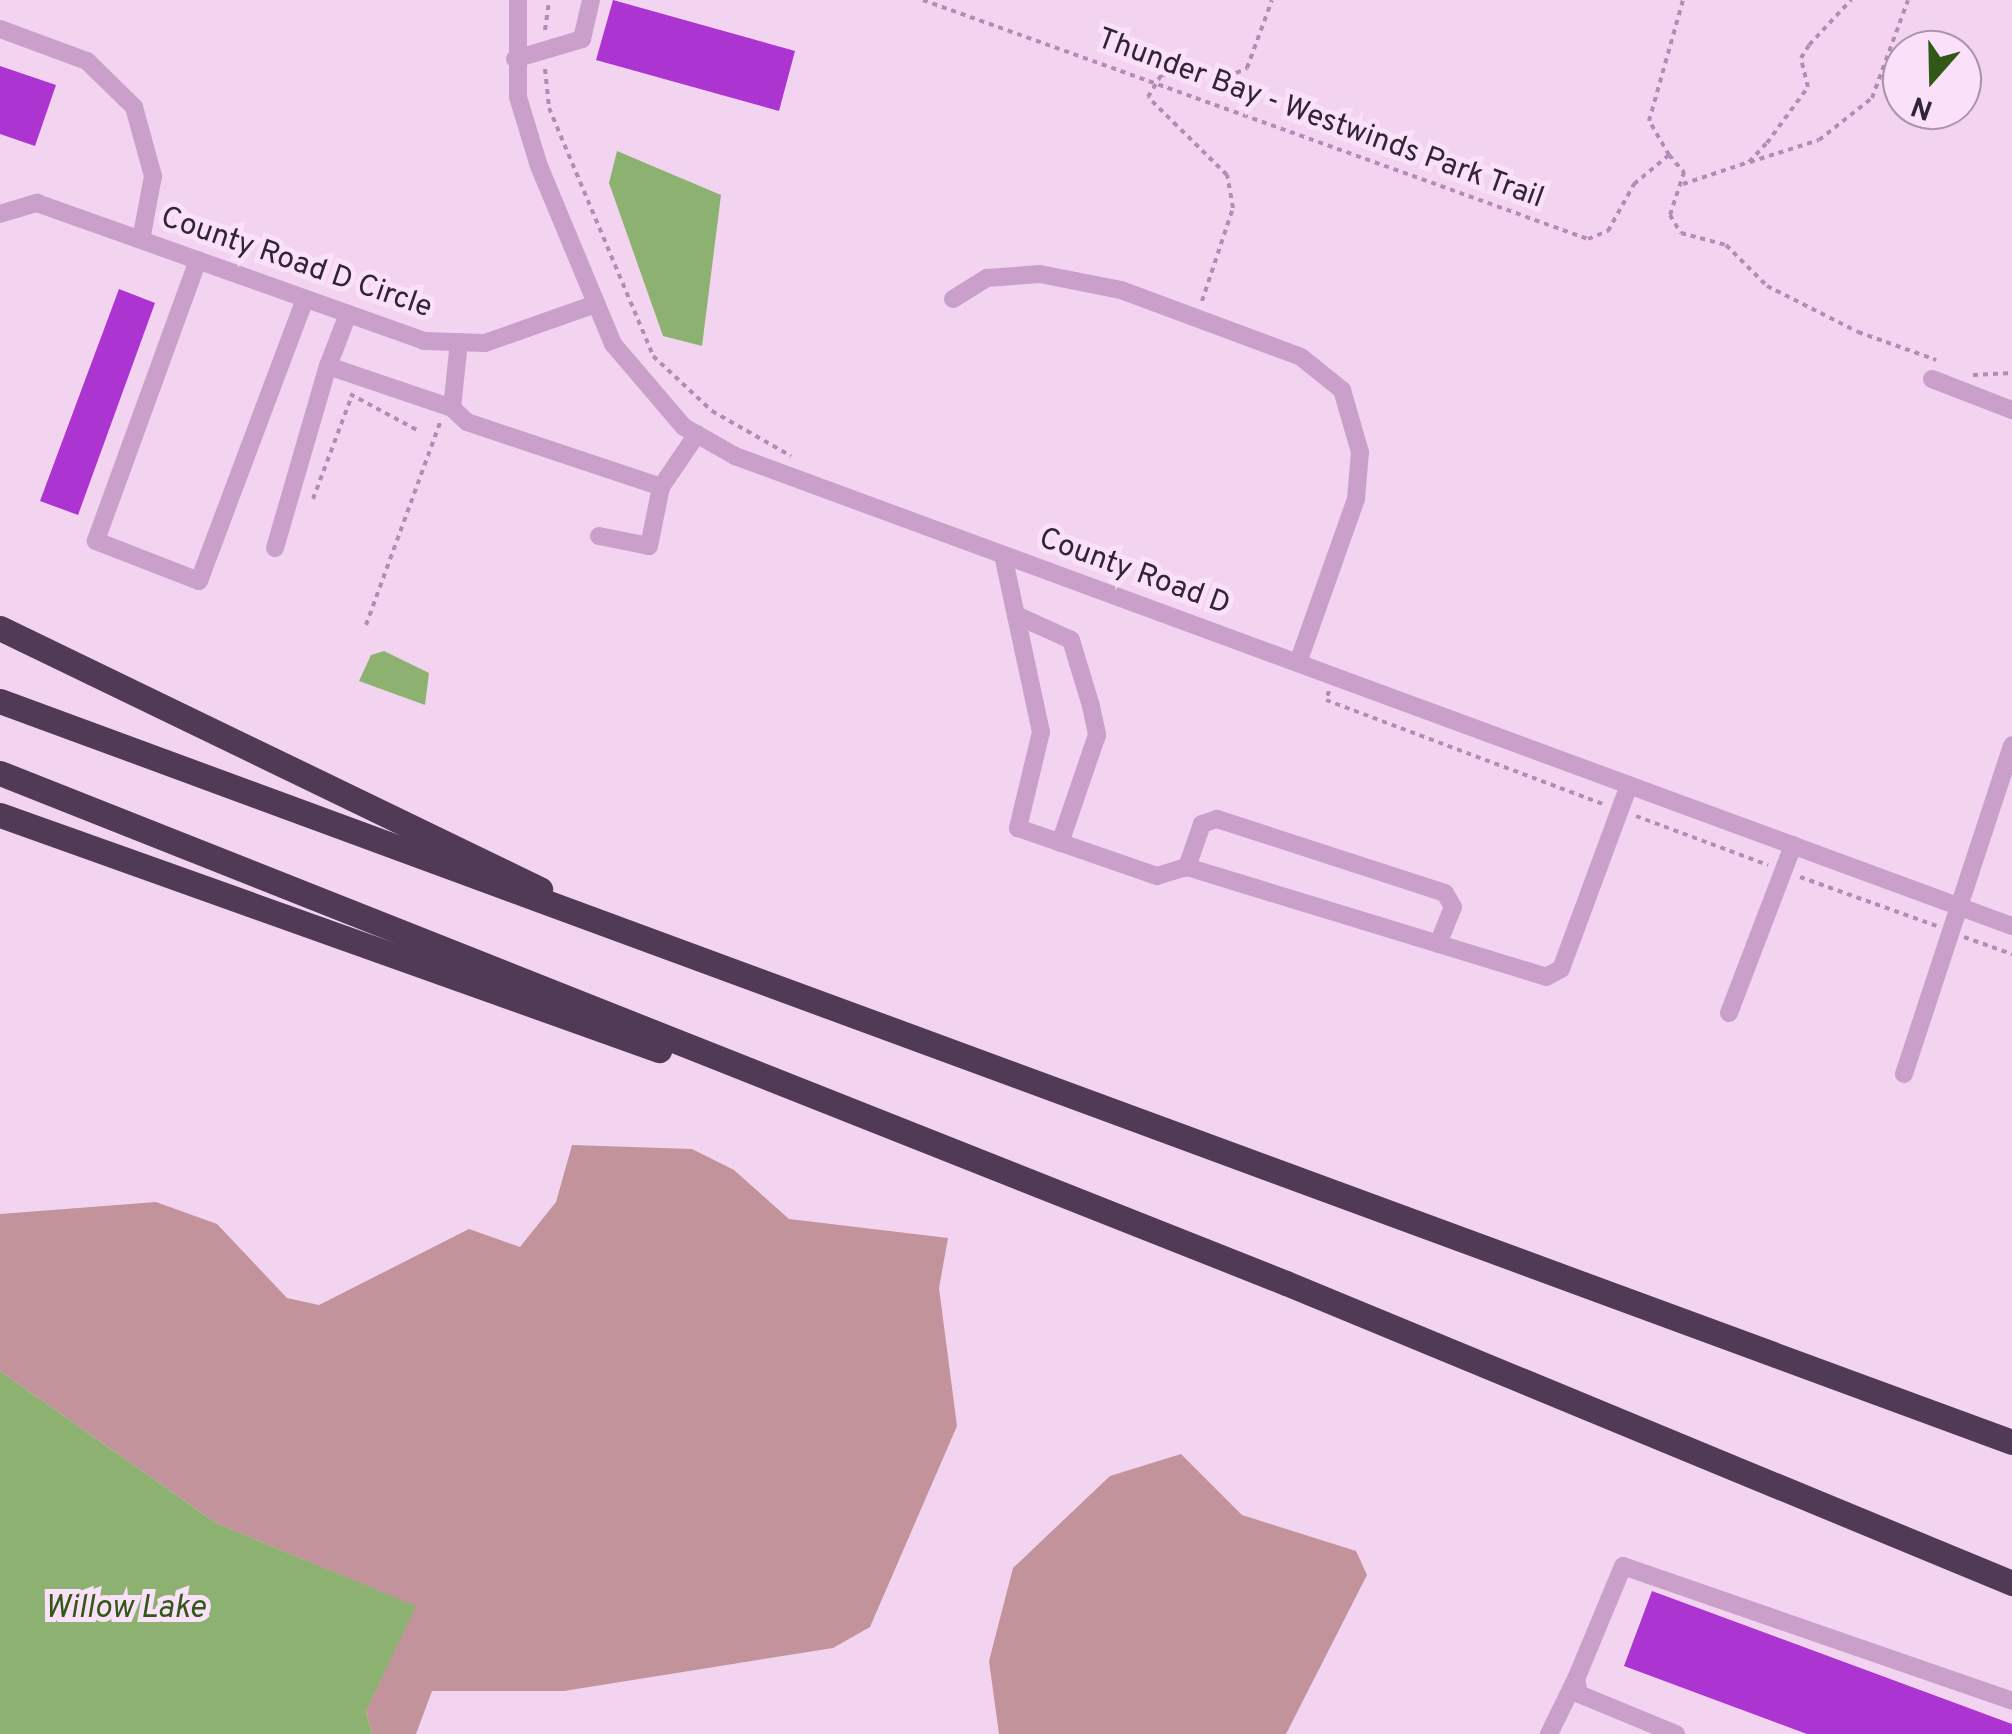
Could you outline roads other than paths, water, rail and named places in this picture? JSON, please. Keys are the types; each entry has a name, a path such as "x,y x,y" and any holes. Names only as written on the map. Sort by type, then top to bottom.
{"highway":[{"path":"0,628 433,832 592,919"},
{"path":"0,701 2012,1442"},
{"path":"0,773 1008,1172 2012,1583"},
{"path":"0,814 1008,1172"}],"street":[{"name":"County Road D","path":"518,0 515,59 539,166 596,304 646,390 697,434 1004,554 2012,926"},
{"path":"515,59 582,39 591,0"},
{"path":"0,29 88,61 134,108 153,176 141,240"},
{"name":"County Road D Circle","path":"0,214 37,203 424,341 485,343 596,304"},
{"path":"198,260 96,541 199,581 306,299"},
{"path":"953,299 988,278 1040,274 1197,314 1302,357 1342,390 1356,436 1356,499 1298,663"},
{"path":"275,548 328,366 348,314"},
{"path":"449,408 458,342"},
{"path":"328,366 449,408 467,422 661,487"},
{"path":"1932,378 2012,410"},
{"path":"599,536 648,546 661,487 697,434"},
{"path":"1004,554 1041,732 1018,828 1157,876 1186,867 1546,978 1561,969 1629,785"},
{"path":"1016,615 1071,640 1091,706 1096,735 1060,842"},
{"path":"1904,1074 1956,906 2012,746"},
{"path":"1186,867 1202,824 1217,818 1444,893 1452,907 1438,944"},
{"path":"1729,1013 1793,846"},
{"path":"1549,1734 1576,1680 1612,1576 1643,1565 2012,1701"},
{"path":"1576,1680 1579,1694 1676,1734"}],"water":[{"path":"617,151 721,195 702,346 663,336 609,183"},
{"path":"384,651 429,673 425,705 359,681 371,655"},
{"name":"Willow Lake","path":"0,1371 216,1523 416,1606 366,1711 372,1734 0,1734"}]}
